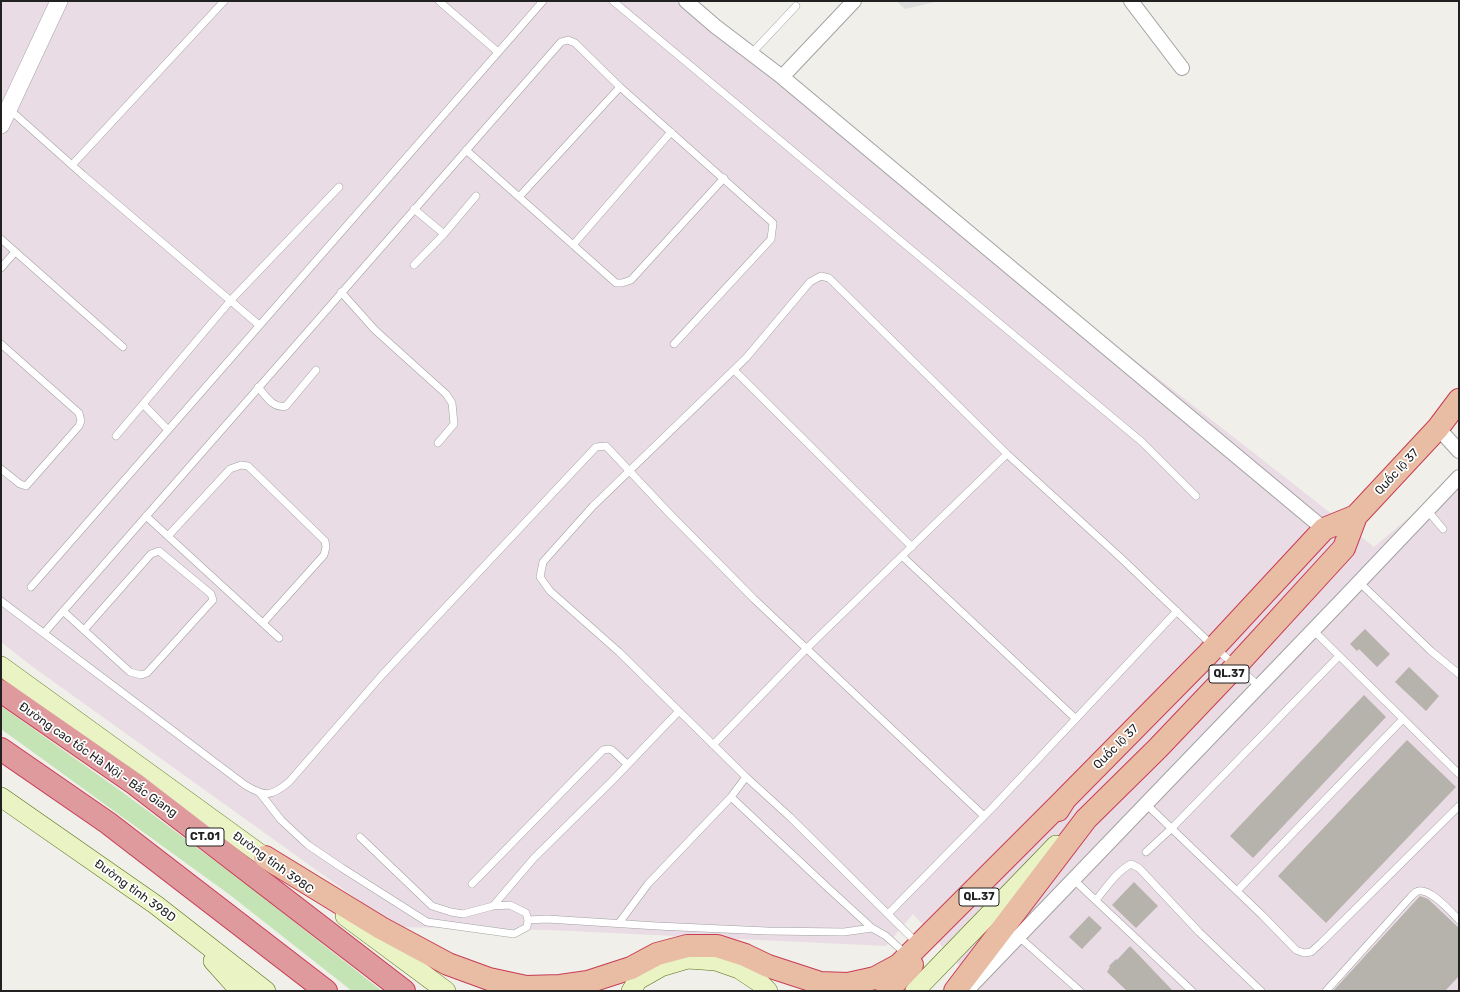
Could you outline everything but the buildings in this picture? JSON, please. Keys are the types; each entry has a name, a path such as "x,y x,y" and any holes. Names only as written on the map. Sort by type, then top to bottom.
{"highway":[{"name":"Quốc lộ 37","path":"955,991 1086,819 1158,748 1236,666 1344,548 1356,516 1438,428 1459,400"},
{"name":"Quốc lộ 37","path":"1438,428 1459,417"},
{"name":"Quốc lộ 37","path":"887,991 1046,828 1065,799 1214,647 1324,529 1356,516"},
{"path":"1324,529 1344,548"},
{"name":"Đường cao tốc Hà Nội - Bắc Giang","path":"1,691 136,784 404,991"},
{"path":"1,749 108,823 326,991"},
{"path":"265,857 394,935 448,964 490,979 526,987 560,986 588,982 631,968 657,954 687,946 718,946 745,955 768,966 820,983 848,984 875,978 899,965 1065,799"},
{"path":"615,991 631,968"}],"main road":[{"name":"Đường tỉnh 398C","path":"1,666 265,857 446,991"},
{"name":"Đường tỉnh 398D","path":"1,797 156,905 266,991"},
{"path":"915,991 1056,845 1086,819"},
{"path":"119,879 213,960 240,991"},
{"path":"631,991 638,980 661,967 688,959 716,960 739,969 760,983 768,991"}],"street":[{"path":"686,1 715,26 782,77 1324,529"},
{"path":"782,77 854,1"},
{"path":"1131,1 1182,68"},
{"path":"1,125 56,3"},
{"path":"1438,428 1459,451"},
{"path":"966,991 1459,477"}],"lane":[{"path":"72,165 224,1"},
{"path":"439,1 498,52"},
{"path":"31,587 543,1"},
{"path":"613,1 1142,442 1196,496"},
{"path":"751,54 796,6"},
{"path":"44,633 561,42 568,40 575,44 620,87 773,223 771,239 674,344"},
{"path":"519,197 620,87"},
{"path":"8,109 259,325"},
{"path":"573,245 671,132"},
{"path":"466,150 616,283 631,280 724,178"},
{"path":"116,436 231,300 339,187"},
{"path":"414,265 444,234 476,196"},
{"path":"414,209 444,234"},
{"path":"1,239 123,347"},
{"path":"1,268 15,252"},
{"path":"914,951 888,914 619,652 550,591 540,576 543,562 593,506 746,358 810,282 821,276 829,278 1007,454 1100,538 1214,647 1259,686"},
{"path":"342,292 375,330 446,394 452,403 454,424 438,443"},
{"path":"1,344 80,413 81,421 76,430 26,486 20,484 1,469"},
{"path":"258,387 275,405 280,407 286,406 316,370"},
{"path":"734,370 912,547"},
{"path":"143,404 168,430"},
{"path":"1,601 245,785 260,793 269,794 280,790 289,782 382,675 596,447 606,446 630,470 673,518 806,649 984,816"},
{"path":"713,745 806,649 1007,454"},
{"path":"168,536 230,468 241,465 248,466 325,541 326,547 324,555 263,623"},
{"path":"1427,510 1444,529"},
{"path":"146,516 279,638"},
{"path":"63,611 130,672 141,676 147,673 213,600 213,597 159,551 156,551 151,554 84,630"},
{"path":"902,556 1076,719"},
{"path":"1359,582 1431,651 1459,674"},
{"path":"888,914 984,816 1177,612"},
{"path":"1313,630 1459,774"},
{"path":"1146,852 1172,828 1339,656"},
{"path":"493,906 534,858 612,781 679,711"},
{"path":"1237,891 1403,719"},
{"path":"472,884 603,750 612,750 628,764"},
{"path":"619,923 648,884 730,797 746,777"},
{"path":"260,793 281,820 308,844 342,868 427,922 514,934 527,927 528,920 526,913 510,905 493,906 462,914 432,906 360,837"},
{"path":"730,797 872,928 914,951"},
{"path":"1146,804 1296,950 1304,953 1311,952 1459,806"},
{"path":"1096,900 1126,866 1131,864 1139,868 1199,932 1261,991"},
{"path":"1073,879 1192,991"},
{"path":"1326,991 1407,901 1417,892 1423,891 1430,893 1459,920"},
{"path":"528,920 547,919 767,931 844,932 872,928"},
{"path":"1018,936 1080,991"}],"shaded area":[{"path":"1,1 676,1 1374,547 1459,475 1459,991 963,991 969,976 913,914 886,946 549,930 396,927 33,667 1,642"},
{"path":"896,1 940,1 905,9"}],"green space":[{"path":"1,706 125,794 250,887 382,991 352,991 230,895 1,729"}]}
